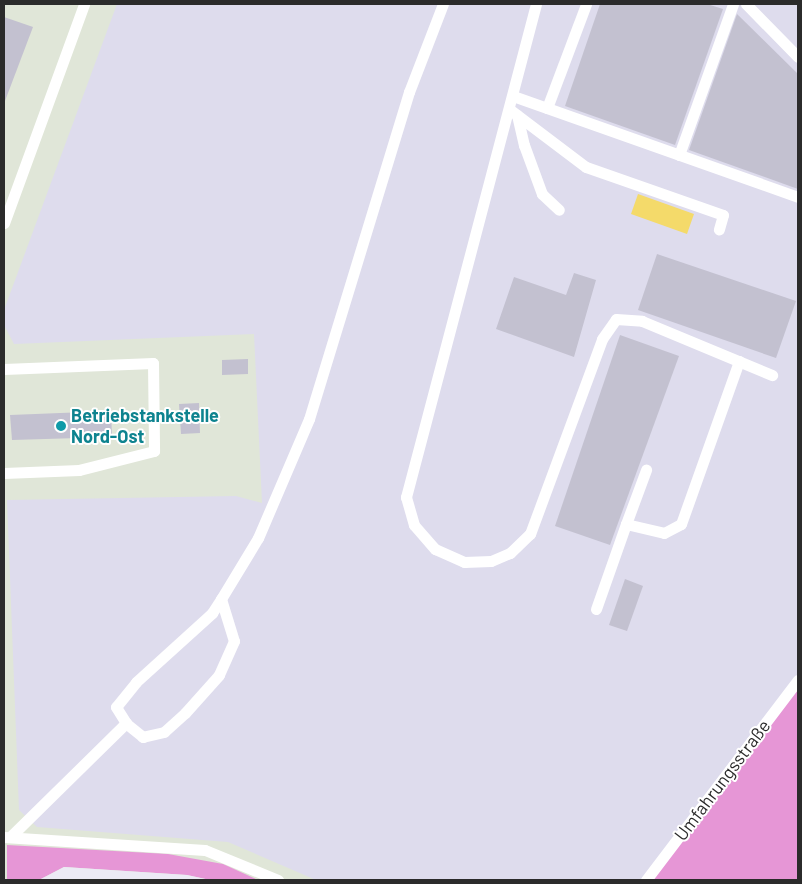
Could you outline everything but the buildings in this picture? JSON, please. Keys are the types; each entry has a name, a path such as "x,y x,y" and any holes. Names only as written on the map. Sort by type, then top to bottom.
{"lane":[{"path":"4,223 84,4"},
{"path":"220,599 234,641 218,675 185,713 164,732 143,737 126,723 116,707 136,682 212,613 220,599 258,538 309,419 409,92 444,4"},
{"path":"536,4 513,96 513,112 406,497 414,526 435,548 464,562 491,561 504,556 530,534 602,339 616,319 642,321 772,375"},
{"path":"547,108 586,4"},
{"path":"679,155 733,4"},
{"path":"746,4 798,57"},
{"path":"513,96 798,197"},
{"path":"513,112 542,194 559,210"},
{"path":"513,112 586,167 722,215 719,229"},
{"path":"626,524 664,533 681,524 739,361"},
{"path":"4,369 154,363 154,452 79,470 4,473"},
{"path":"596,609 646,470"},
{"name":"Umfahrungsstraße","path":"646,880 798,680"},
{"path":"7,837 126,723"},
{"path":"7,837 205,850 278,880"}],"shaded area":[{"path":"4,4 117,4 4,310"},
{"path":"638,194 694,214 687,234 631,214"},
{"path":"4,325 14,344 254,334 262,503 236,496 7,500 19,810 37,827 228,842 316,880 4,880"},
{"path":"798,675 798,880 642,880"},
{"path":"7,845 168,854 223,864 258,880 210,880 187,875 64,867 39,880 7,880"},
{"path":"64,867 187,875 210,880 39,880"}],"place":[{"name":"Betriebstankstelle Nord-Ost","path":"61,426"}]}
